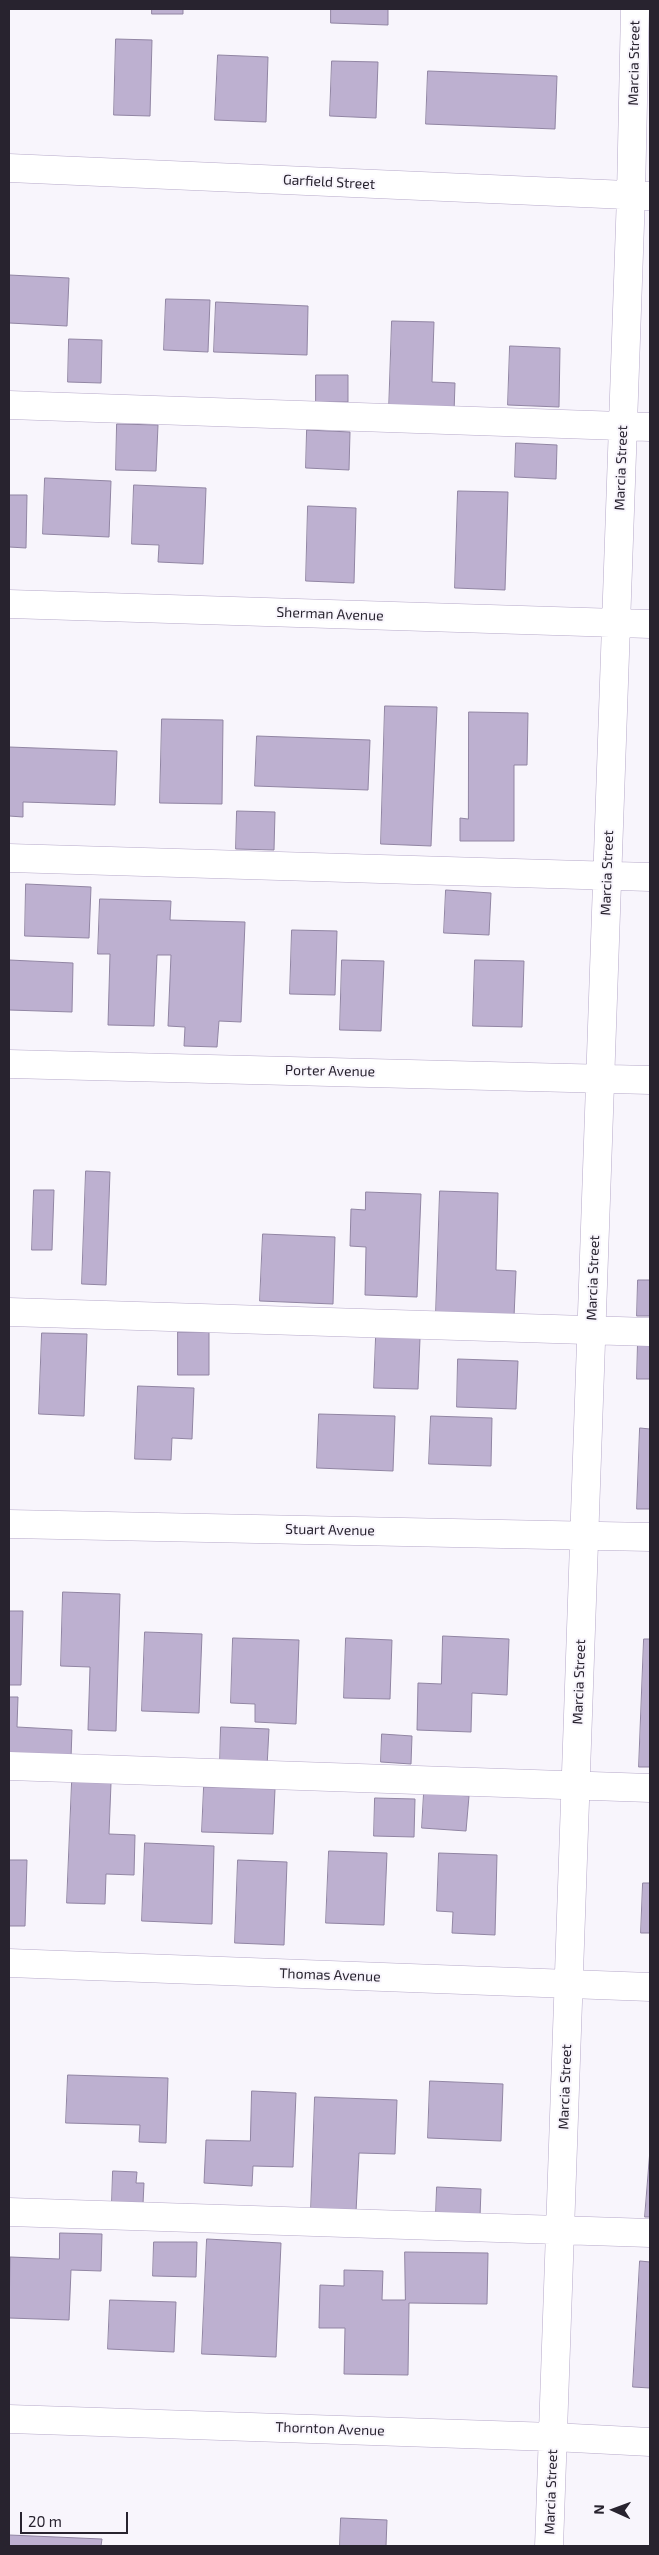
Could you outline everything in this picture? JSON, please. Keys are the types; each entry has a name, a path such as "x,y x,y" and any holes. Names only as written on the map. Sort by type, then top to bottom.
{"street":[{"name":"Marcia Street","path":"549,2546 623,426 641,196 635,9"},
{"name":"Garfield Street","path":"9,168 641,196"},
{"path":"9,405 650,427"},
{"name":"Sherman Avenue","path":"9,604 650,624"},
{"path":"9,858 650,877"},
{"name":"Porter Avenue","path":"9,1064 650,1080"},
{"path":"9,1312 650,1332"},
{"name":"Stuart Avenue","path":"9,1524 584,1534 650,1537"},
{"path":"9,1766 650,1788"},
{"name":"Thomas Avenue","path":"9,1963 650,1988"},
{"path":"9,2212 650,2233"},
{"name":"Thornton Avenue","path":"9,2419 553,2437 650,2442"}],"building":[{"path":"152,9 183,9 183,14 152,14"},
{"path":"331,9 388,9 388,25 331,23"},
{"path":"116,39 152,40 150,116 114,115"},
{"path":"218,55 268,57 266,122 215,120"},
{"path":"332,61 378,62 376,118 330,116"},
{"path":"428,71 557,76 555,129 426,124"},
{"path":"9,275 69,278 67,326 9,323"},
{"path":"166,299 210,300 208,352 164,350"},
{"path":"216,302 308,306 307,355 214,352"},
{"path":"392,321 434,322 432,382 455,383 454,413 389,411"},
{"path":"69,339 102,340 101,383 68,382"},
{"path":"510,346 560,348 559,407 508,405"},
{"path":"316,375 348,375 348,402 316,402"},
{"path":"117,424 158,425 156,471 116,470"},
{"path":"307,430 350,432 349,470 306,468"},
{"path":"516,443 557,445 556,479 515,477"},
{"path":"45,478 111,481 109,537 43,534"},
{"path":"134,485 206,488 203,564 158,562 159,545 132,544"},
{"path":"458,491 508,492 505,590 455,588"},
{"path":"9,495 27,495 26,548 9,547"},
{"path":"308,506 356,508 354,583 306,581"},
{"path":"385,706 437,707 431,846 381,844"},
{"path":"469,712 528,713 527,765 514,765 514,841 460,841 460,818 468,819"},
{"path":"162,719 223,720 222,804 160,803"},
{"path":"257,736 370,740 368,790 255,786"},
{"path":"9,747 117,751 115,805 23,802 23,817 9,816"},
{"path":"237,811 275,812 274,850 236,849"},
{"path":"26,884 91,887 89,938 25,936"},
{"path":"446,890 491,893 489,935 444,933"},
{"path":"100,899 171,901 170,920 245,922 241,1022 219,1021 217,1047 184,1046 185,1027 168,1026 171,955 157,955 154,1026 108,1025 110,954 98,954"},
{"path":"292,930 337,931 335,995 290,994"},
{"path":"9,960 73,963 72,1012 9,1010"},
{"path":"342,960 384,961 381,1031 340,1030"},
{"path":"475,960 524,961 522,1027 473,1026"},
{"path":"86,1171 110,1172 106,1285 82,1284"},
{"path":"34,1190 54,1190 52,1250 32,1250"},
{"path":"440,1191 498,1193 496,1270 516,1271 514,1317 436,1314"},
{"path":"366,1192 421,1194 417,1297 365,1295 366,1247 350,1246 351,1209 365,1210"},
{"path":"263,1234 335,1237 333,1304 260,1301"},
{"path":"638,1280 650,1280 650,1316 637,1316"},
{"path":"178,1332 209,1332 209,1375 178,1375"},
{"path":"42,1333 87,1334 84,1416 39,1414"},
{"path":"376,1337 420,1338 418,1389 374,1388"},
{"path":"638,1341 650,1341 650,1379 637,1379"},
{"path":"458,1359 518,1361 516,1409 457,1407"},
{"path":"138,1386 194,1388 192,1439 172,1438 171,1460 135,1459"},
{"path":"319,1414 395,1416 393,1471 317,1468"},
{"path":"431,1416 492,1418 491,1466 429,1464"},
{"path":"640,1428 650,1429 650,1509 637,1509"},
{"path":"63,1592 120,1594 116,1731 88,1730 90,1667 61,1666"},
{"path":"9,1611 23,1611 21,1685 9,1685"},
{"path":"145,1632 202,1634 199,1713 142,1711"},
{"path":"443,1636 509,1639 507,1695 472,1693 471,1732 417,1730 418,1683 441,1684"},
{"path":"233,1638 299,1640 296,1724 255,1722 255,1704 231,1703"},
{"path":"346,1638 392,1640 390,1699 344,1698"},
{"path":"644,1639 650,1639 650,1767 639,1767"},
{"path":"9,1697 18,1697 17,1727 72,1730 71,1758 9,1755"},
{"path":"221,1727 269,1729 267,1767 220,1765"},
{"path":"382,1734 412,1736 411,1764 381,1762"},
{"path":"72,1782 111,1783 109,1834 135,1835 134,1875 106,1874 105,1904 67,1903"},
{"path":"204,1787 275,1789 273,1834 202,1832"},
{"path":"424,1793 469,1796 466,1831 422,1828"},
{"path":"375,1798 415,1799 414,1837 374,1836"},
{"path":"145,1843 214,1846 212,1924 142,1921"},
{"path":"329,1851 387,1853 384,1925 326,1923"},
{"path":"439,1853 497,1855 495,1935 452,1933 453,1912 437,1911"},
{"path":"9,1860 27,1860 25,1926 9,1926"},
{"path":"238,1860 287,1862 284,1945 235,1943"},
{"path":"643,1883 650,1883 650,1933 641,1933"},
{"path":"68,2075 168,2078 166,2143 139,2142 140,2125 66,2123"},
{"path":"430,2081 503,2084 501,2141 428,2138"},
{"path":"252,2091 296,2093 293,2167 253,2166 252,2186 204,2183 206,2140 250,2141"},
{"path":"315,2097 397,2100 395,2154 359,2153 356,2212 311,2211"},
{"path":"650,2150 650,2217 645,2217"},
{"path":"113,2171 137,2172 136,2183 144,2183 143,2204 112,2203"},
{"path":"437,2187 481,2189 480,2217 436,2215"},
{"path":"60,2233 102,2234 101,2271 71,2270 69,2320 9,2318 10,2257 59,2259"},
{"path":"207,2239 281,2243 276,2357 202,2354"},
{"path":"154,2242 197,2242 196,2277 153,2276"},
{"path":"405,2252 488,2253 487,2304 409,2303 408,2375 344,2374 345,2328 319,2328 320,2285 344,2286 344,2270 383,2271 382,2300 405,2300"},
{"path":"640,2261 650,2262 650,2388 633,2387"},
{"path":"110,2300 176,2302 174,2352 108,2349"},
{"path":"341,2518 387,2520 386,2546 340,2546"},
{"path":"9,2535 102,2539 101,2546 9,2546"}]}
